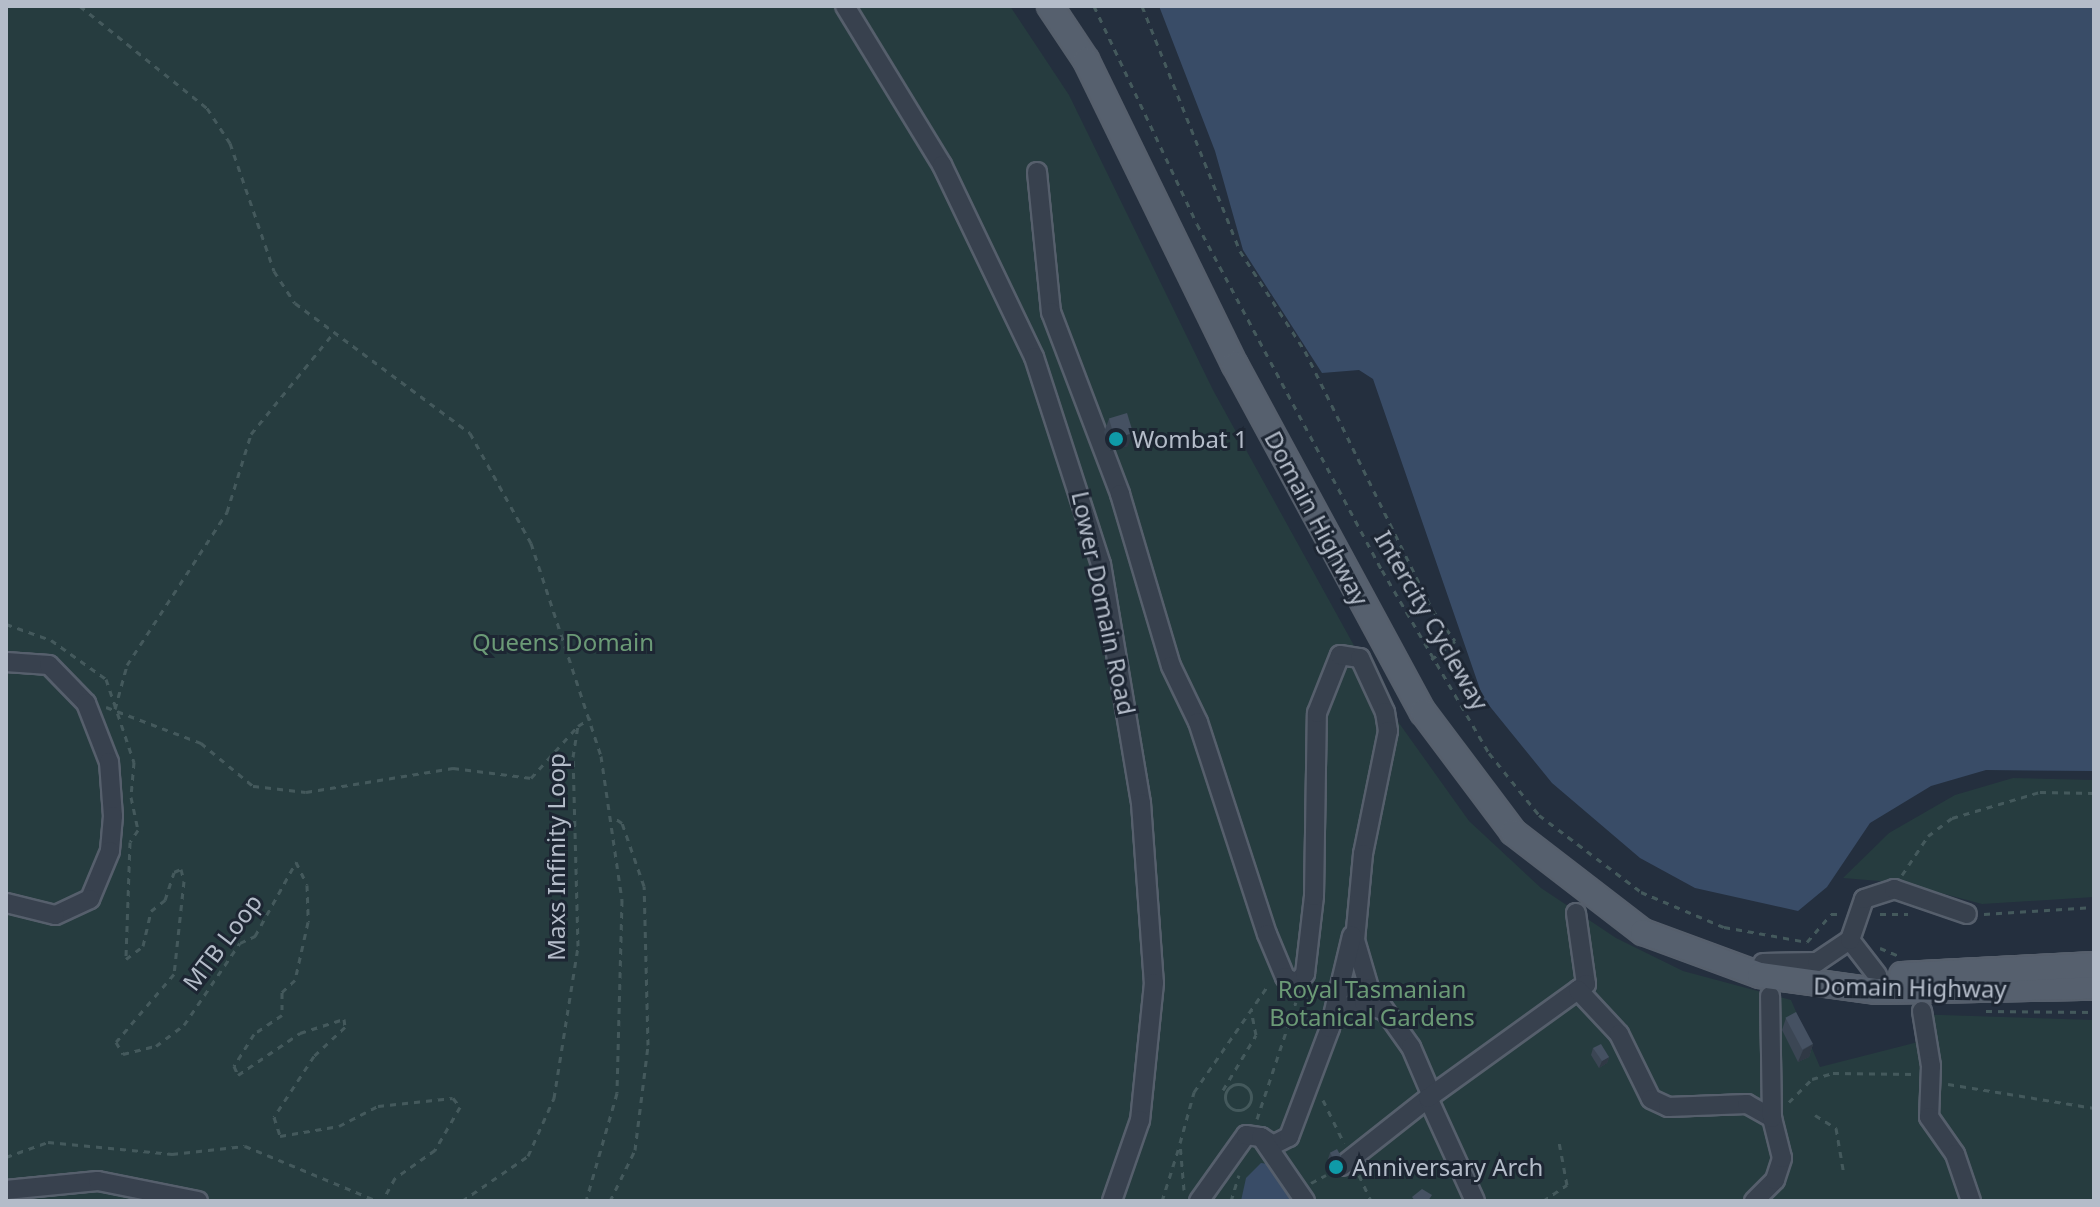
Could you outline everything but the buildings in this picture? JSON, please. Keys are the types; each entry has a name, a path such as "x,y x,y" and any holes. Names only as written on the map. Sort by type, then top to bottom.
{"main road":[{"name":"Domain Highway","path":"1050,6 1086,60 1235,365 1423,712 1513,832 1601,901 1697,956 1800,985 1877,991 2094,987"},
{"name":"Domain Highway","path":"1601,901 1763,963 1877,975 2094,965"}],"street":[{"name":"Lower Domain Road","path":"845,6 942,165 1028,344 1101,564 1141,803 1154,983 1140,1120 1112,1201"},
{"path":"1037,172 1051,312 1281,963 1296,983 1305,974 1314,896 1317,713 1340,655 1349,653 1366,670 1388,731 1354,926 1335,1009 1289,1137 1273,1145 1254,1136"},
{"path":"6,662 49,665 86,703 111,788 110,851 90,899 55,915 6,903"},
{"path":"1763,963 1817,962 1850,940 1855,913 1864,899 1894,889 1967,914"},
{"path":"1347,1163 1430,1097 1586,984 1576,913"},
{"path":"1354,926 1360,965 1430,1097 1475,1201"},
{"path":"1850,940 1877,975"},
{"path":"1578,990 1619,1034 1651,1099 1668,1107 1747,1104 1774,1122"},
{"path":"1754,1201 1775,1180 1782,1158 1774,1122 1770,996"},
{"path":"1335,1009 1364,1003 1385,1011"},
{"path":"1922,1011 1931,1079 1929,1117 1955,1154 1971,1201"},
{"path":"1192,1200 1254,1136"},
{"path":"1254,1136 1305,1201"},
{"path":"6,1190 98,1181 198,1201"}],"path":[{"name":"Maxs Infinity Loop","path":"80,6 207,108 239,165 274,271 332,335 426,395 470,433 495,468 554,600 591,718 613,817 624,932 622,1040 611,1132 586,1201"},
{"name":"Intercity Cycleway","path":"1094,6 1197,224 1431,660 1539,815 1641,892 1724,927 1791,940 1813,940 1831,914 1919,914"},
{"path":"1142,6 1240,251 1305,351 1432,609 1455,641 1431,660"},
{"path":"115,709 127,665 227,512 251,434 332,335"},
{"path":"86,703 115,709 201,743 253,786 306,792 453,768 531,778 578,726"},
{"name":"Maxs Infinity Loop","path":"462,1201 528,1156 554,1098 578,946 571,799 578,726 591,718"},
{"path":"1894,889 1928,836 1952,818 2040,792 2094,793"},
{"path":"610,1201 635,1150 648,1045 644,886 622,823 613,817"},
{"name":"MTB Loop","path":"130,842 126,959 143,946 151,911 165,900 174,872 181,869 184,881 174,974 116,1042 123,1054 156,1046 184,1025 240,943 255,936 296,862 307,885 308,922 295,980 282,992 282,1015 254,1034 234,1066 238,1075 300,1033 344,1019 345,1027 314,1056 274,1117 280,1136 339,1126 378,1106 453,1098 460,1107 435,1150 395,1178 380,1201"},
{"path":"1967,914 2094,907"},
{"path":"1162,1201 1194,1092 1281,963"},
{"path":"1254,1136 1287,1044 1296,983"},
{"path":"1251,1010 1256,1035 1220,1096 1240,1110 1252,1107 1262,1112"},
{"path":"1969,1011 2094,1012"},
{"path":"1312,1076 1347,1163 1371,1201"},
{"path":"1774,1122 1801,1088 1818,1077 1931,1079 2094,1108"},
{"path":"1223,1090 1233,1083 1249,1093 1252,1107"},
{"path":"1815,1115 1836,1128 1844,1175"},
{"path":"6,1157 57,1142 188,1154 245,1146 380,1201"},
{"path":"1543,1201 1567,1185 1559,1142"},
{"path":"1180,1143 1192,1200"},
{"path":"1231,1201 1239,1170"}],"green space":[{"name":"Queens Domain","path":"6,6 1010,6 1069,95 1213,390 1389,709 1469,821 1541,888 1616,938 1683,971 1791,1000 1820,1067 1918,1042 1911,1014 2094,1020 2094,1201 6,1201"},
{"path":"2013,778 2094,780 2094,897 1982,904 1903,883 1843,878 1889,833 1955,795"}],"water":[{"path":"1159,6 2094,6 2094,771 1986,770 1931,786 1870,823 1827,887 1798,911 1695,888 1640,858 1552,783 1483,698 1373,379 1359,370 1322,373 1243,250 1215,151"},
{"path":"1261,1163 1269,1164 1295,1201 1241,1201 1246,1178"}],"place":[{"name":"Wombat 1","path":"1116,439"},
{"name":"Anniversary Arch","path":"1336,1167"}],"park label":[{"name":"Royal Tasmanian Botanical Gardens","path":"1372,1003"}]}
